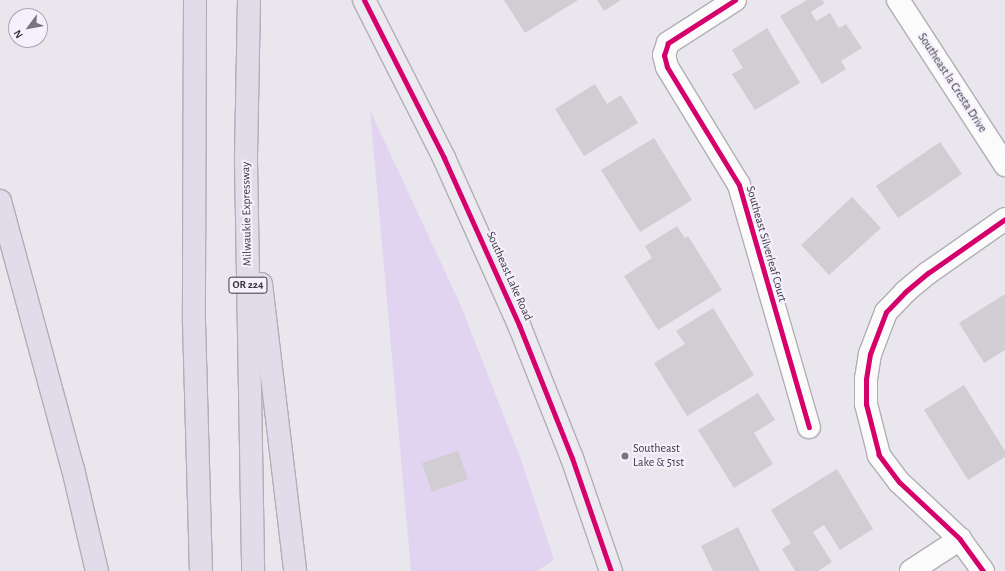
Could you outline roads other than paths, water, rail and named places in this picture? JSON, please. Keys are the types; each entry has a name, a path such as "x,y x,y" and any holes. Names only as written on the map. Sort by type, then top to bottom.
{"highway":[{"path":"195,0 194,322 201,571"},
{"name":"Milwaukie Expressway","path":"249,0 246,162 254,571"},
{"path":"246,162 295,571"},
{"path":"0,201 74,469 97,571"}],"main road":[{"name":"Southeast Lake Road","path":"366,1 444,158 516,318 572,458 611,571"}],"street":[{"name":"Southeast Silverleaf Court","path":"735,0 668,43 664,55 667,67 739,185 809,427"},
{"name":"Southeast la Cresta Drive","path":"898,0 1005,165"},
{"path":"983,571 960,539 900,482 879,455 869,417 866,378 870,354 886,312 905,292 928,273 1005,219"},
{"path":"911,571 960,539"}],"place":[{"name":"Southeast Lake & 51st","path":"625,456"}]}
